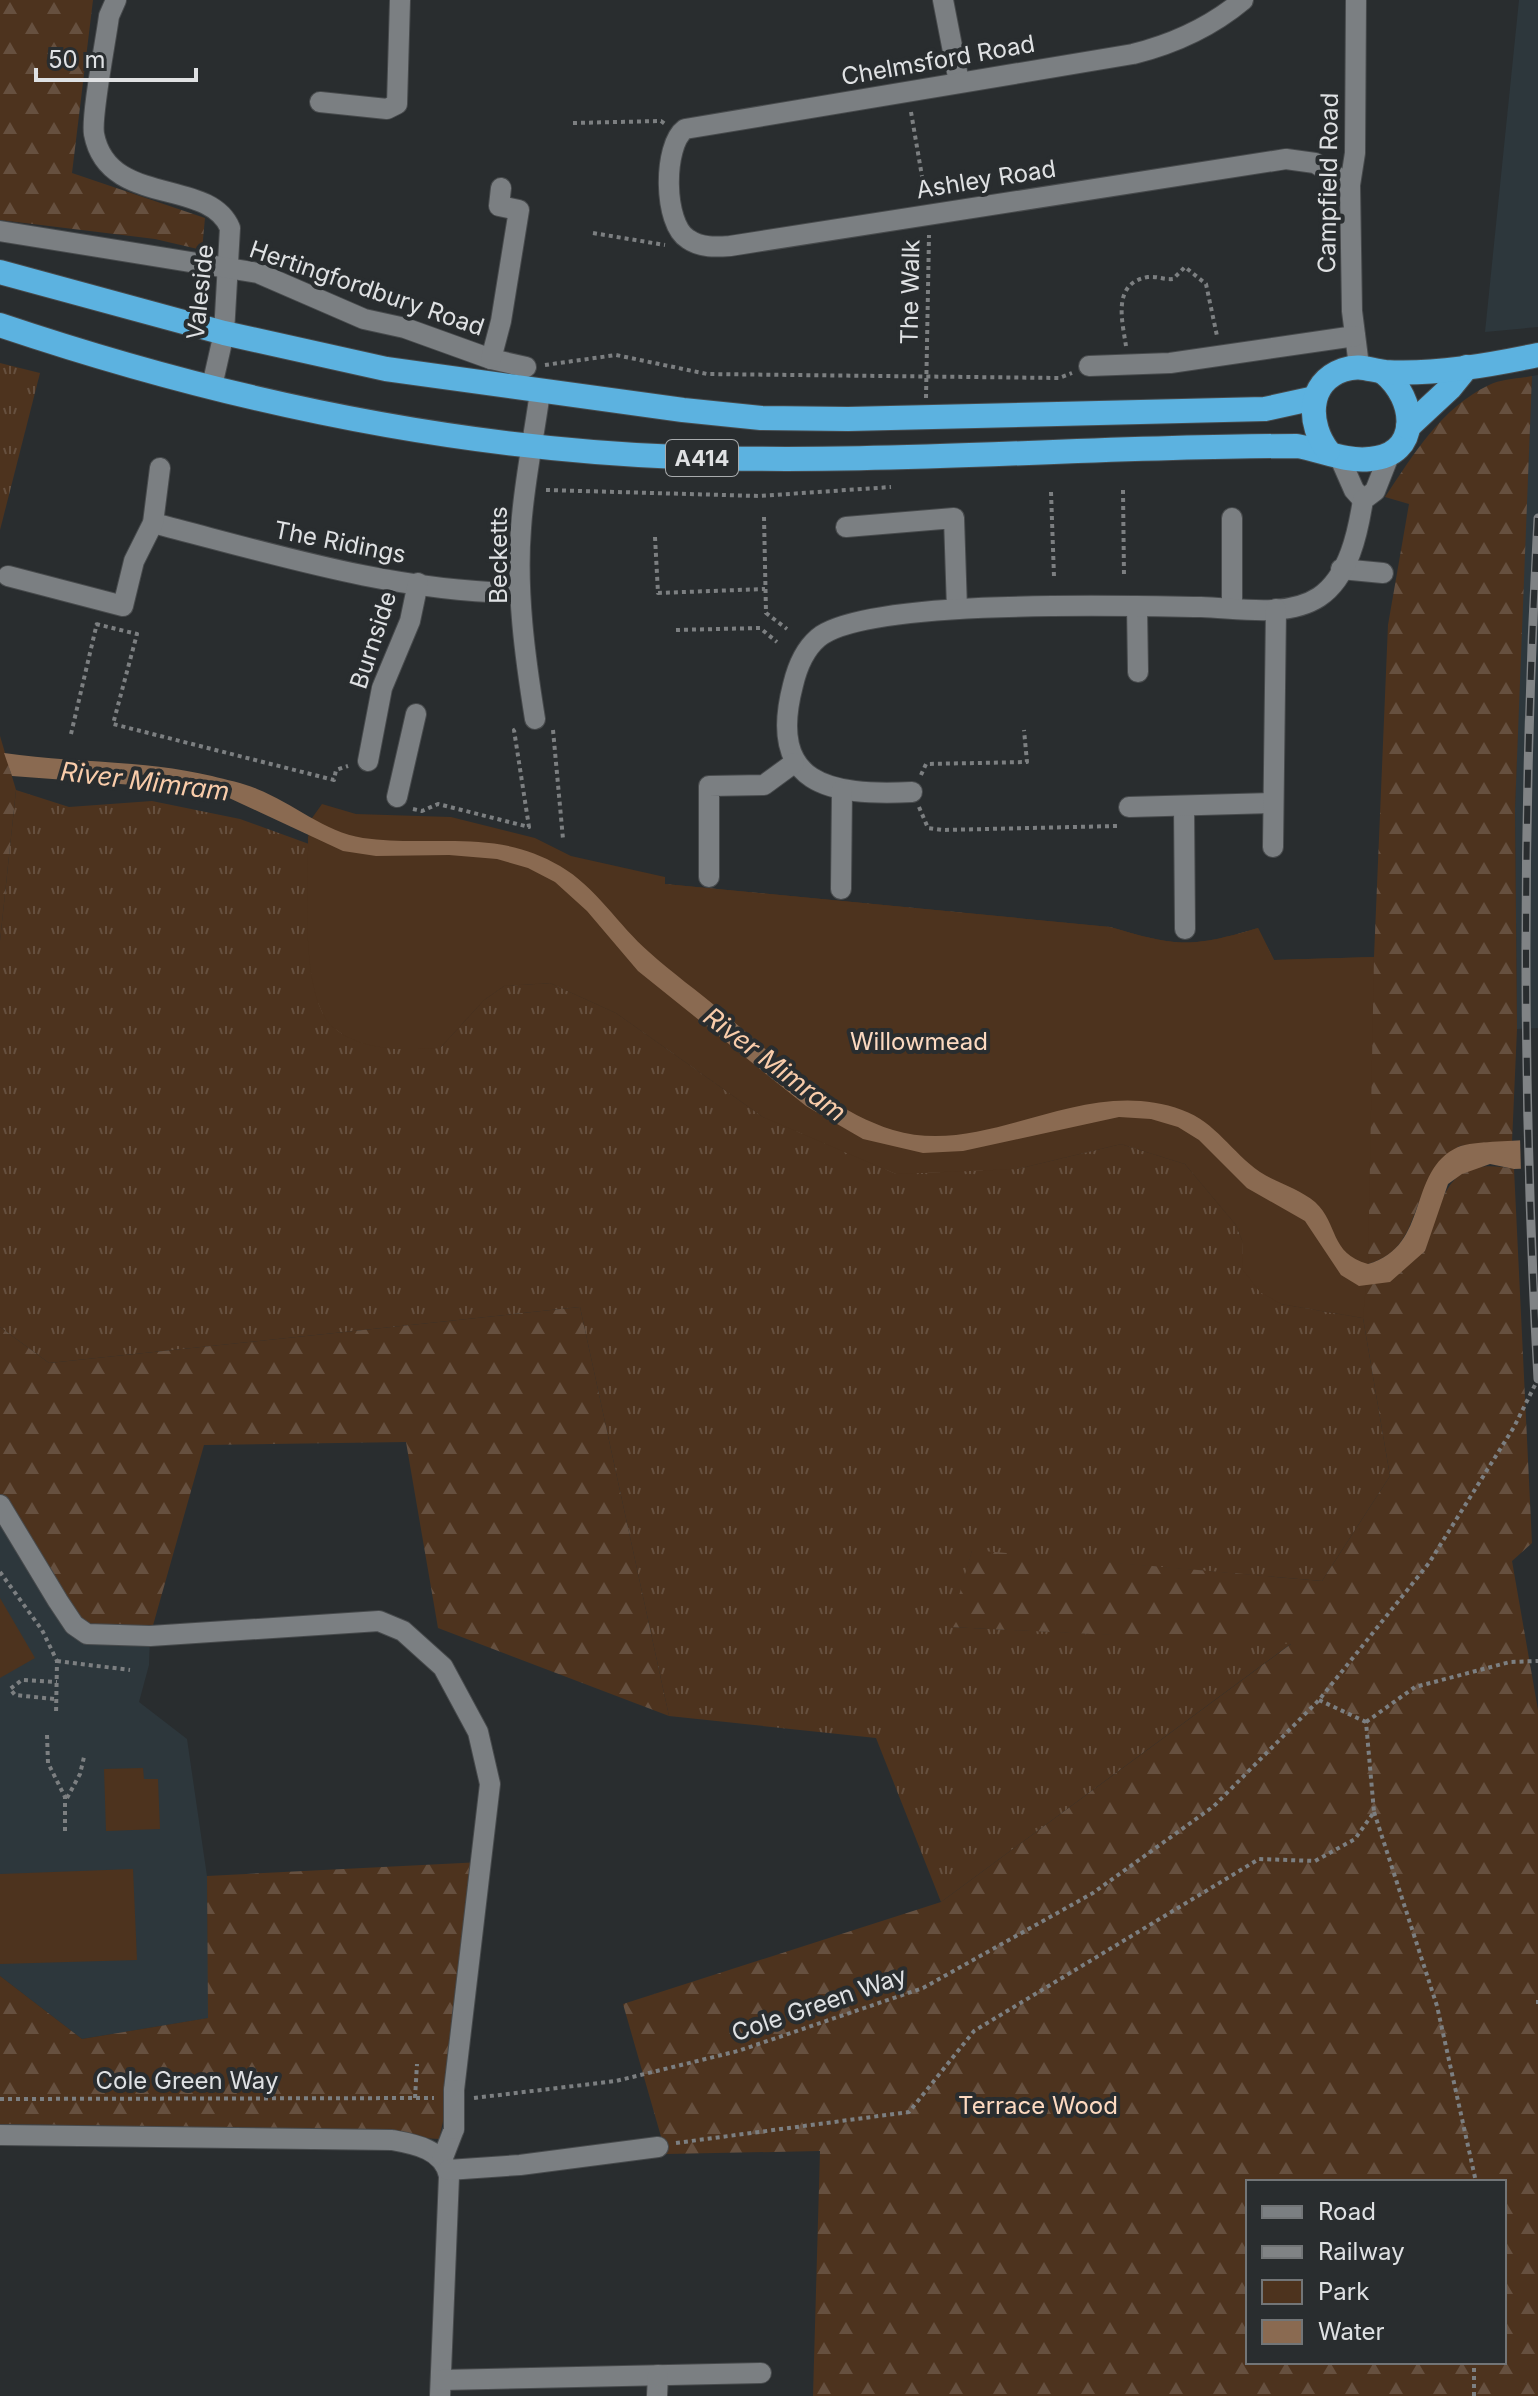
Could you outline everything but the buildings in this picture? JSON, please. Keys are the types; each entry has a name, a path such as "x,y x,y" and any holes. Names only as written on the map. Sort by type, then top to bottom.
{"highway":[{"name":"A414","path":"0,272 224,333 386,369 540,392 761,418 848,419 1265,409 1315,398"},
{"name":"A414","path":"0,325 85,354 373,422 600,452 754,459 1279,446 1334,454"},
{"path":"1467,367 1408,427 1390,453 1367,460 1334,454 1314,429 1315,398 1326,380 1340,370 1359,366 1383,372 1467,367 1538,355"},
{"path":"1383,372 1399,384 1407,399 1408,427"}],"street":[{"name":"Valeside","path":"116,0 109,16 94,133 104,157 128,181 202,204 222,214 230,228 224,333 212,386"},
{"path":"320,102 387,109 397,104 400,0"},
{"path":"943,0 959,82"},
{"name":"Chelmsford Road","path":"679,134 697,126 1162,47 1219,18 1243,0"},
{"name":"Campfield Road","path":"1356,0 1355,127 1350,185 1355,336 1359,366"},
{"path":"679,134 673,147 670,205 675,227 687,239"},
{"name":"Ashley Road","path":"687,239 708,247 730,246 1273,160 1315,163 1350,185"},
{"path":"491,359 501,321 519,210 499,206 501,188"},
{"name":"Hertingfordbury Road","path":"0,231 258,273 364,319 447,341 491,359 526,367"},
{"path":"1089,366 1220,355 1355,336"},
{"name":"Becketts","path":"535,719 520,593 520,528 540,392"},
{"path":"1363,500 1375,491 1390,453"},
{"path":"912,792 869,794 842,790 820,781 794,763 787,749 786,715 800,664 818,638 850,624 957,609 1137,606 1276,609 1303,605 1322,595 1341,569 1359,523 1363,500 1334,454"},
{"path":"8,576 123,606 134,561 153,523 160,468"},
{"path":"846,527 954,518 957,609"},
{"path":"1232,518 1232,608"},
{"name":"The Ridings","path":"153,523 300,564 484,593 520,593"},
{"path":"1341,569 1383,573"},
{"name":"Burnside","path":"369,756 382,688 410,621 418,583"},
{"path":"1137,606 1138,672"},
{"path":"1273,847 1276,609"},
{"path":"397,797 416,714"},
{"path":"369,756 405,759"},
{"path":"709,877 709,786 764,785 794,763"},
{"path":"841,889 842,790"},
{"path":"1129,807 1273,803"},
{"path":"1184,806 1185,929"},
{"path":"0,1505 74,1625 87,1634 150,1636 379,1621 403,1631 443,1667 478,1732 490,1784 457,2067 454,2129 445,2165 449,2238 440,2388 502,2387 658,2375 761,2373"},
{"path":"0,2135 392,2140 415,2144 445,2165 546,2162 658,2147"},
{"path":"657,2396 658,2375"}],"path":[{"name":"The Walk","path":"908,90 928,214 926,400"},
{"path":"573,123 661,121 679,134"},
{"path":"593,233 670,245 687,239"},
{"path":"1128,365 1120,308 1124,294 1131,285 1148,277 1173,279 1185,267 1206,284 1220,355"},
{"path":"526,367 616,355 707,374 926,374 1059,378 1089,366"},
{"path":"539,489 759,496 891,487"},
{"path":"1123,490 1124,577"},
{"path":"1051,492 1054,577"},
{"path":"764,517 766,613 787,629"},
{"path":"655,537 658,593 765,589"},
{"path":"71,734 101,601"},
{"path":"96,624 137,634 113,724 334,780 336,770 369,756"},
{"path":"676,630 760,628 777,642"},
{"path":"397,797 397,804 422,811 438,804 529,827 514,730 535,719 552,721 563,839"},
{"path":"1024,730 1027,762 926,764 912,792 928,828 1117,826 1129,807"},
{"name":"Cole Green Way","path":"462,2098 493,2098 616,2081 738,2051 923,1988 1093,1893 1214,1806 1319,1700 1429,1563 1514,1427 1538,1379"},
{"path":"0,1572 42,1630 57,1661 56,1715"},
{"path":"57,1661 130,1670"},
{"path":"1366,1722 1415,1687 1510,1662 1538,1661"},
{"path":"54,1699 15,1695 10,1689 22,1680 57,1682"},
{"path":"1319,1700 1366,1722"},
{"path":"1366,1722 1374,1812 1437,2006 1476,2180"},
{"path":"47,1735 48,1763 65,1802"},
{"path":"65,1835 65,1802 84,1757"},
{"path":"658,2147 732,2133 909,2112 974,2031 1259,1859 1315,1861 1355,1839 1374,1812"},
{"path":"415,2098 417,2064"},
{"name":"Cole Green Way","path":"0,2099 446,2098"},
{"path":"1474,2364 1474,2396"}],"shaded area":[{"path":"1519,0 1538,0 1538,327 1485,332"},
{"path":"1538,375 1538,1028 1517,1029 1515,809 1532,376"},
{"path":"0,1505 150,1636 149,1665 139,1702 187,1739 207,1876 209,2018 82,2039 0,1976"}],"green space":[{"path":"0,0 93,0 72,173 205,218 202,250 155,239 0,220"},
{"path":"0,363 40,373 0,530"},
{"path":"1532,376 1515,809 1517,1029 1512,1142 1459,1146 1429,1180 1400,1243 1382,1259 1368,1264 1330,1231 665,884 1110,927 1169,941 1200,942 1258,928 1274,960 1374,957 1388,625 1409,504 1385,497 1430,434 1457,406 1494,383"},
{"path":"0,736 16,790 0,941"},
{"path":"16,790 69,807 152,801 240,819 309,844 311,971 440,1048 484,1000 504,986 550,983 616,1013 763,1117 1017,1169 1121,1144 1185,1164 1236,1225 1242,1240 1244,1270 1281,1304 1363,1318 1390,1476 1322,1581 972,1551 951,1627 1292,1643 941,1902 876,1738 669,1716 580,1307 49,1363 0,1327 0,941"},
{"name":"Willowmead","path":"322,804 356,814 451,817 535,838 571,856 665,877 665,884 1110,927 1169,941 1200,942 1258,928 1274,960 1374,957 1368,1264 1363,1318 1281,1304 1260,1292 1243,1270 1242,1240 1236,1225 1185,1164 1121,1144 1017,1169 896,1174 763,1117 616,1013 550,983 504,986 484,1000 440,1048 385,1048 345,1036 334,1028 323,1013 310,966 308,837 312,818"},
{"name":"Terrace Wood","path":"308,837 1119,1117 1341,1275 1425,1251 1443,1198 1460,1175 1474,1168 1491,1166 1514,1169 1532,1543 1512,1561 1538,1710 1538,2396 813,2396 820,2151 666,2154 623,2004 941,1902 1291,1644 950,1627 972,1550 1322,1581 1390,1476 1363,1318 1281,1304 1260,1292 1243,1270 1242,1240 1236,1225 1185,1164 1121,1144 1017,1169 896,1174 763,1117 616,1013 550,983 504,986 484,1000 440,1048 385,1048 358,1042 334,1028 323,1013 310,966"},
{"path":"580,1307 669,1716 438,1628 406,1442 204,1445 150,1636 87,1634 0,1505 0,1327 49,1363"},
{"path":"0,1598 35,1658 0,1678"},
{"path":"143,1768 144,1779 158,1779 160,1829 106,1831 104,1769"},
{"path":"482,1862 453,2078 439,2139 264,2128 0,2124 0,1976 82,2039 208,2018 207,1876"},
{"path":"133,1869 137,1960 0,1964 0,1874"}],"water":[{"name":"River Mimram","path":"4,753 187,771 252,787 349,835 389,840 487,843 535,854 560,866 585,884 649,952 802,1079 845,1109 869,1121 893,1130 929,1136 964,1134 1108,1102 1144,1101 1182,1110 1205,1122 1260,1172 1315,1202 1328,1219 1340,1245 1347,1253 1368,1264 1388,1255 1401,1242 1431,1173 1442,1158 1458,1147 1538,1139 1538,1168 1514,1169 1490,1164 1462,1174 1448,1184 1425,1251 1390,1282 1359,1286 1341,1275 1305,1221 1247,1188 1199,1140 1178,1127 1151,1119 1119,1117 963,1151 923,1153 863,1139 806,1106 638,971 587,911 555,882 528,868 497,859 449,855 376,856 343,851 214,791 12,776"}],"pier":[{"path":"1538,1135 1538,1172 1521,1173 1520,1137"}],"railway":[{"path":"1538,518 1529,733 1526,949 1529,1164 1538,1379"}]}
